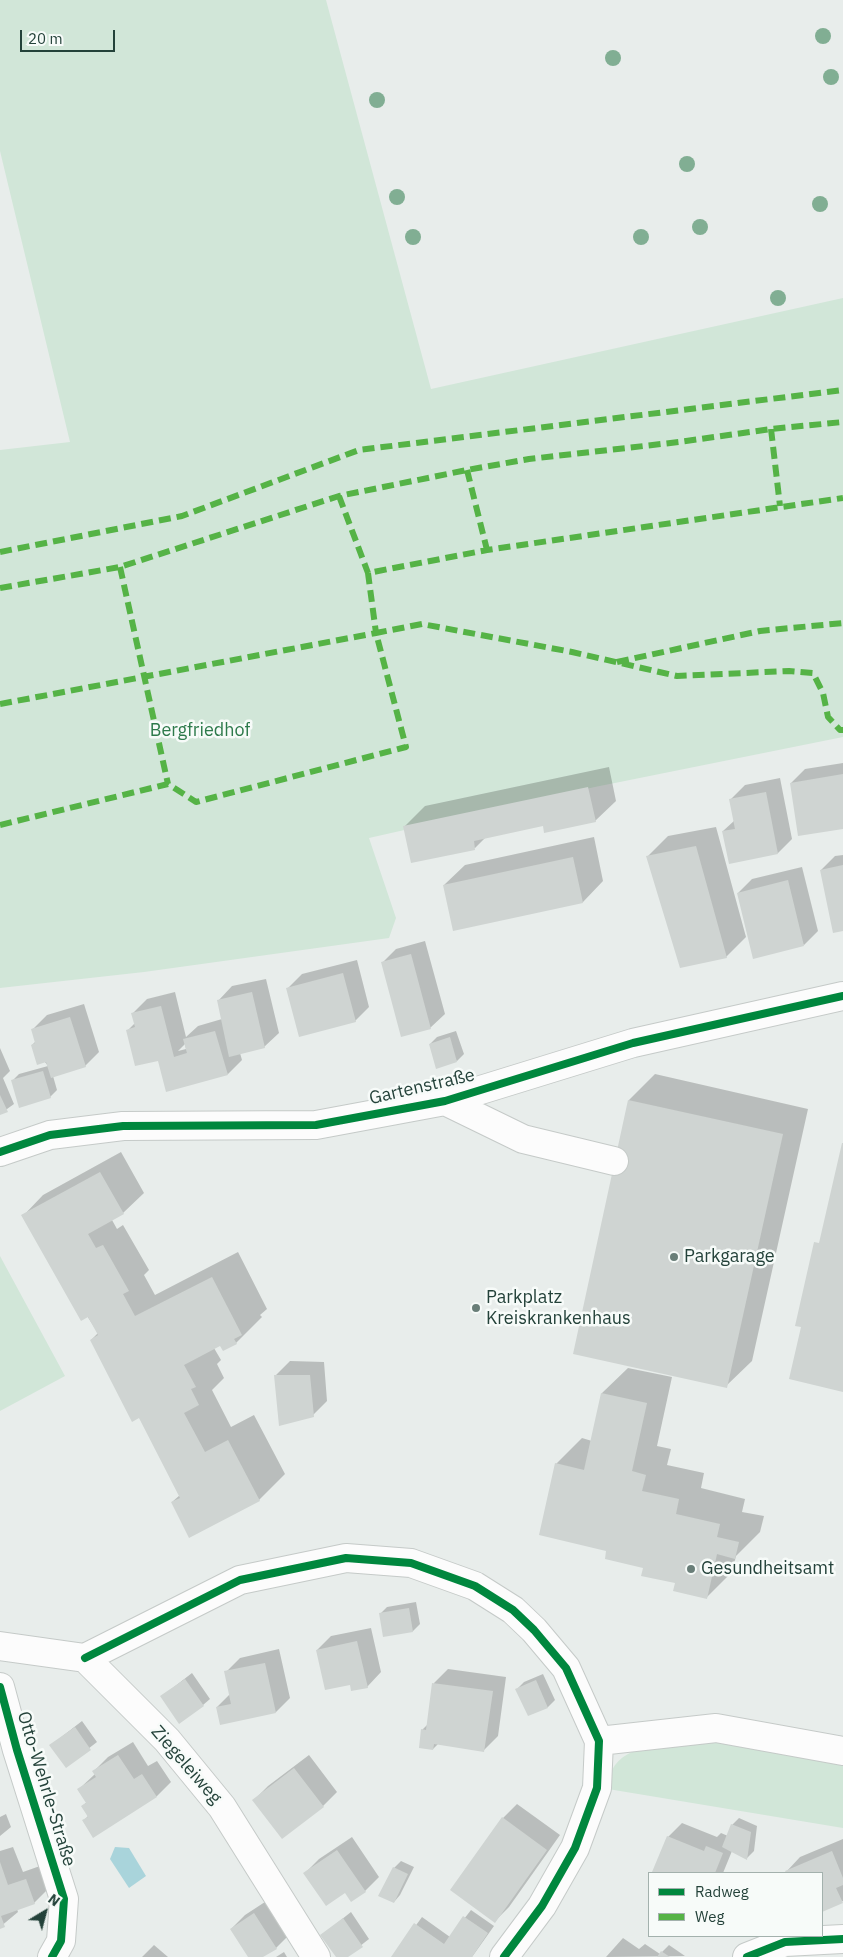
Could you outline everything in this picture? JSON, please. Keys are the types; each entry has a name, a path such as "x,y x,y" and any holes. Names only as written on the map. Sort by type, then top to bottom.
{"street":[{"name":"Gartenstraße","path":"0,1152 50,1135 123,1126 316,1125 445,1101 633,1043 843,996"},
{"path":"445,1101 523,1139 614,1161"},
{"path":"0,1646 85,1658 240,1580 346,1558 411,1562 475,1586 513,1610 526,1622 566,1668 599,1741 596,1788 575,1848 542,1906 504,1957"},
{"name":"Ziegeleiweg","path":"85,1658 167,1740 222,1807 316,1957"},
{"name":"Otto-Wehrle-Straße","path":"0,1687 17,1750 64,1899 61,1941 52,1957"},
{"path":"599,1741 716,1728 843,1751"},
{"path":"747,1957 785,1942 843,1939"}],"green space":[{"name":"Bergfriedhof","path":"0,0 326,0 431,389 843,298 843,737 595,787 369,838 396,918 389,938 144,972 0,988 0,450 70,442 0,151"},
{"path":"0,1256 65,1376 0,1411"},
{"path":"698,1738 843,1759 843,1828 608,1789 612,1770 628,1754 650,1745"}],"water":[{"path":"115,1847 129,1848 146,1876 129,1888 110,1859"}],"building":[{"path":"843,774 843,829 798,836 790,783"},
{"path":"588,787 596,822 544,833 543,826 474,841 475,850 411,863 403,826"},
{"path":"766,792 778,854 729,864 722,831 735,829 729,799"},
{"path":"696,846 727,958 680,968 646,856"},
{"path":"573,857 583,903 453,931 443,885"},
{"path":"843,865 843,931 833,933 820,870"},
{"path":"788,880 804,946 753,959 737,893"},
{"path":"411,954 431,1029 401,1037 381,962"},
{"path":"343,973 356,1022 299,1037 286,988"},
{"path":"252,992 265,1048 229,1057 217,1000"},
{"path":"161,1006 174,1057 187,1053 183,1039 215,1031 228,1075 166,1092 158,1061 135,1066 126,1030 135,1027 131,1013"},
{"path":"70,1017 86,1067 51,1078 46,1062 37,1065 31,1045 35,1043 31,1029"},
{"path":"450,1037 457,1062 436,1069 429,1044"},
{"path":"43,1071 51,1098 19,1108 11,1080"},
{"path":"0,1095 8,1112 0,1115"},
{"name":"Parkgarage","path":"628,1100 783,1134 727,1388 573,1354"},
{"path":"842,1143 843,1392 789,1379 801,1327 795,1326 814,1242 819,1243"},
{"path":"100,1172 124,1214 88,1234 96,1248 103,1245 129,1291 123,1294 135,1316 212,1277 242,1335 234,1339 237,1344 223,1351 220,1346 184,1365 196,1387 191,1389 199,1405 184,1413 205,1452 228,1440 260,1501 189,1538 171,1502 180,1498 139,1418 132,1422 90,1340 98,1335 88,1317 81,1321 21,1215"},
{"path":"274,1375 310,1375 314,1417 279,1426"},
{"path":"601,1393 647,1403 632,1471 646,1475 642,1491 679,1499 676,1514 720,1524 717,1537 739,1542 735,1559 717,1554 707,1599 673,1591 675,1583 641,1576 643,1568 605,1559 606,1551 539,1535 555,1463 584,1470"},
{"path":"409,1608 413,1632 383,1637 379,1613"},
{"path":"357,1641 368,1688 351,1691 350,1685 325,1690 316,1650"},
{"path":"265,1663 276,1713 220,1725 216,1707 231,1704 224,1671"},
{"path":"185,1679 204,1706 179,1724 160,1696"},
{"path":"536,1680 548,1708 528,1716 515,1689"},
{"path":"432,1683 493,1691 484,1752 434,1744 433,1750 419,1748 421,1729 426,1730"},
{"path":"75,1727 91,1750 66,1768 49,1745"},
{"path":"118,1755 134,1779 142,1774 157,1797 93,1838 82,1820 88,1817 81,1806 86,1803 77,1789 96,1777 92,1771"},
{"path":"294,1768 324,1807 282,1839 252,1800"},
{"path":"502,1817 547,1850 495,1923 450,1890"},
{"path":"731,1824 751,1832 747,1860 722,1847"},
{"path":"667,1836 704,1851 706,1846 723,1853 715,1872 652,1872"},
{"path":"337,1850 366,1892 351,1902 345,1893 326,1906 303,1873"},
{"path":"832,1851 843,1878 843,1885 836,1888 843,1903 823,1912 823,1872 785,1871"},
{"path":"0,1862 8,1885 26,1879 35,1904 1,1916 5,1927 0,1929"},
{"path":"393,1867 408,1874 394,1903 378,1896"},
{"path":"254,1913 277,1949 263,1957 248,1957 230,1929"},
{"path":"463,1916 488,1933 472,1957 391,1957 414,1923 444,1944"},
{"path":"343,1918 363,1947 348,1957 336,1957 320,1935"},
{"path":"661,1951 670,1957 657,1957"}],"marked path":[{"path":"0,552 182,516 359,450 843,390"},
{"path":"0,588 120,567 339,496 467,470 529,459 843,422"},
{"path":"771,429 780,506"},
{"path":"467,470 487,550"},
{"path":"339,496 368,573"},
{"path":"0,704 376,633 368,573 487,550 843,498"},
{"path":"120,567 168,784"},
{"path":"617,662 760,631 843,623"},
{"path":"0,825 168,784 196,802 406,747 376,633 422,624 572,652 677,676 789,671 813,673 823,693 828,717 840,730 843,730"}],"cycle path":[{"path":"0,1152 50,1135 123,1126 316,1125 445,1101 633,1043 843,996"},
{"path":"85,1658 240,1580 346,1558 411,1563 475,1586 513,1610 534,1630 566,1668 599,1741 597,1788 575,1848 542,1906 504,1957"},
{"path":"0,1687 17,1750 64,1899 61,1941 52,1957"},
{"path":"747,1957 785,1942 843,1939"}],"place":[{"name":"Parkgarage","path":"674,1257"},
{"name":"Parkplatz Kreiskrankenhaus","path":"476,1308"},
{"name":"Gesundheitsamt","path":"691,1569"}]}
